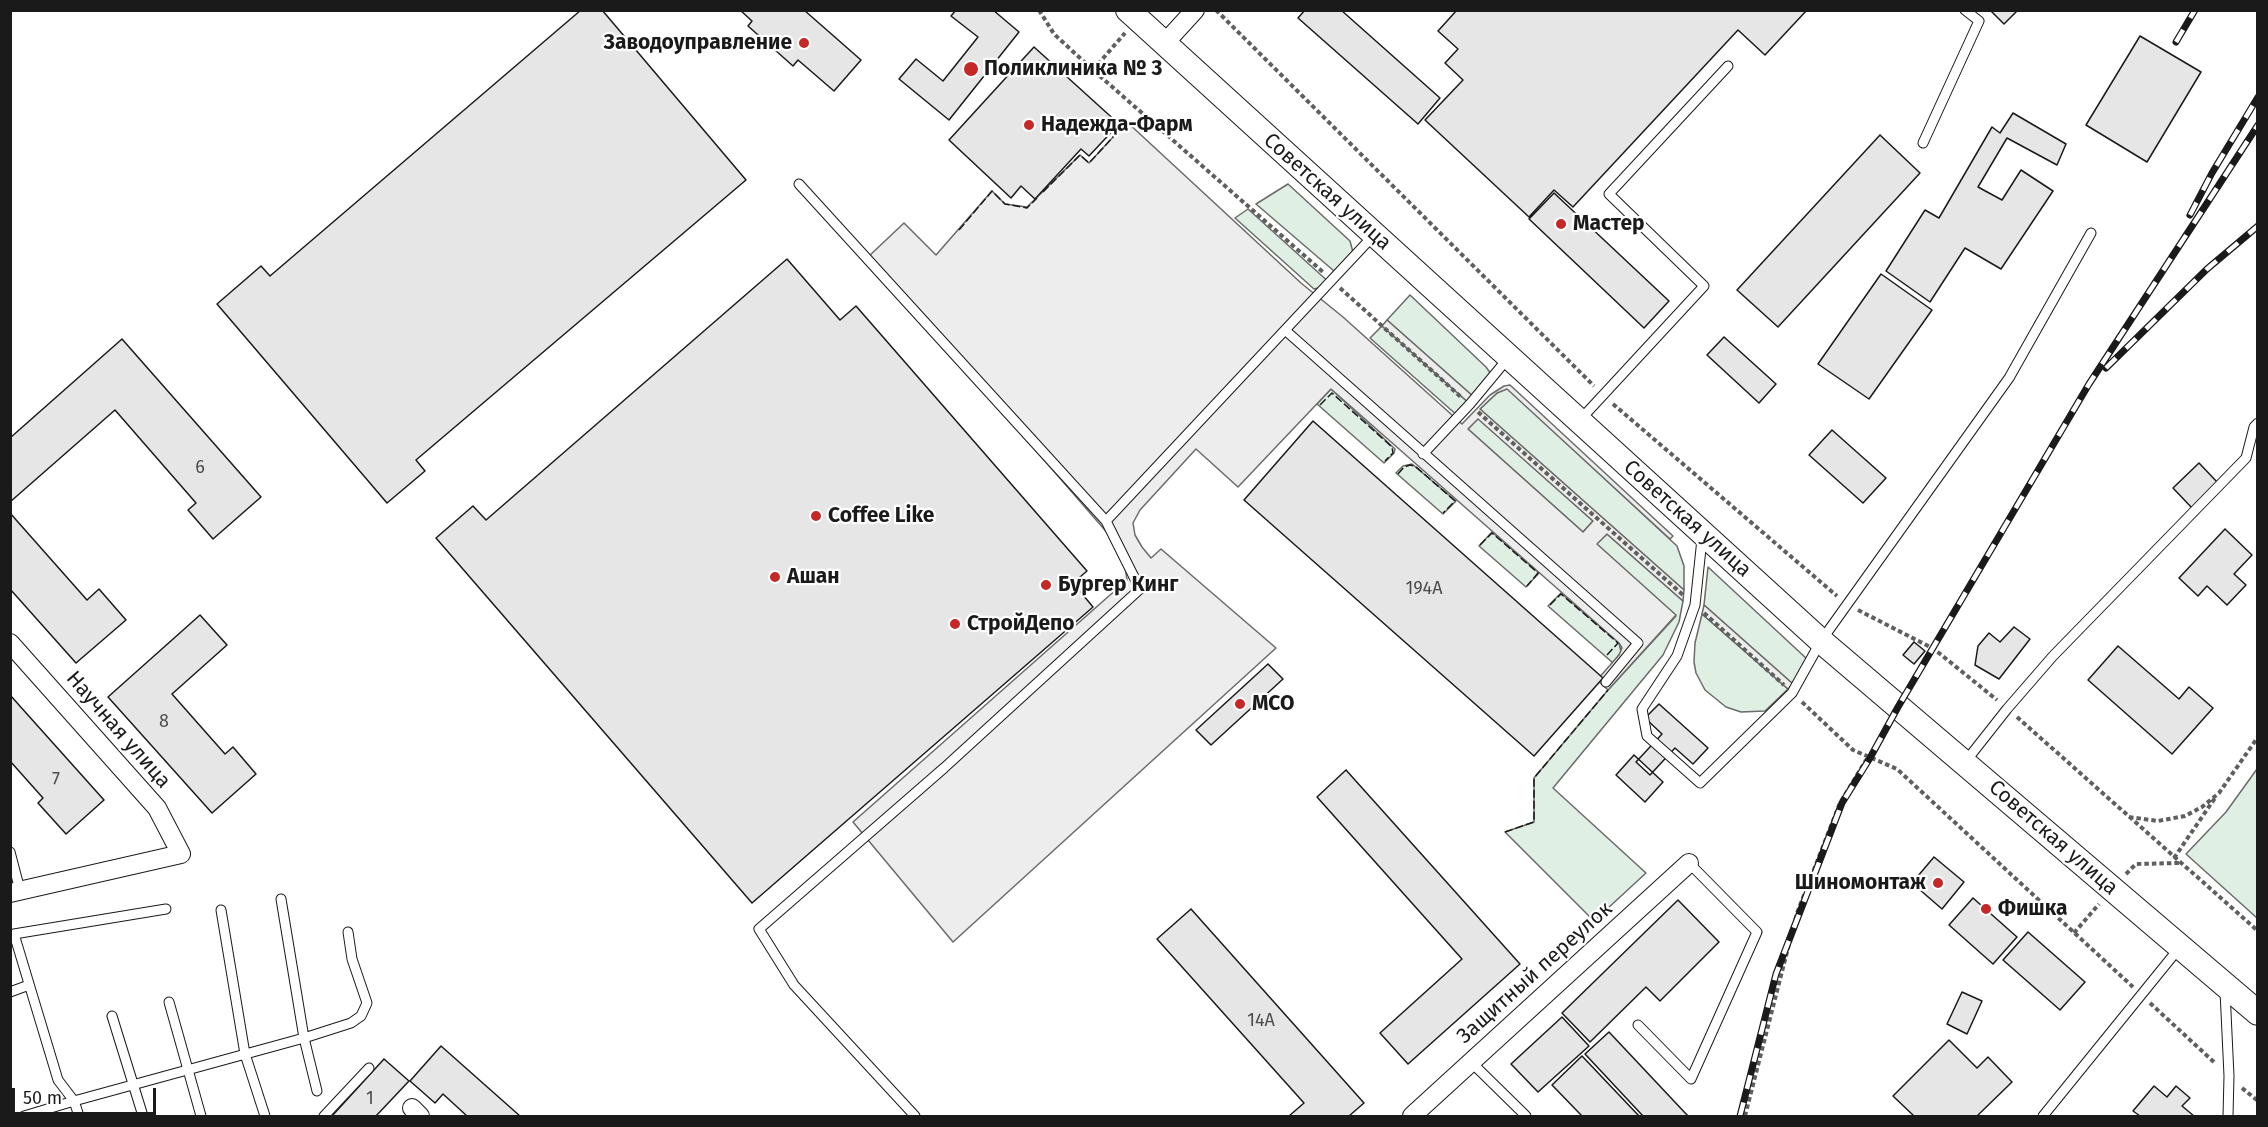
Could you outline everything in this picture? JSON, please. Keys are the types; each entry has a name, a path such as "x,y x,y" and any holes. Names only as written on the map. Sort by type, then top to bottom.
{"main road":[{"name":"Советская улица","path":"1132,15 1821,641 2256,1010"}],"street":[{"path":"1164,44 1195,10"},
{"name":"Научная улица","path":"10,643 157,808 181,855 15,892"},
{"name":"Защитный переулок","path":"1412,1116 1689,863"}],"lane":[{"path":"1923,143 1979,21 1965,10"},
{"path":"1578,421 1704,286 1609,194 1728,66"},
{"path":"799,184 1106,521 1140,589 944,768 759,929 794,985 915,1116"},
{"path":"1703,533 1695,605 1677,656 1642,709 1647,736 1700,783 1792,693 1821,641 2009,378 2091,233"},
{"path":"1106,521 1374,235"},
{"path":"1285,330 1638,643 1606,682"},
{"path":"1424,454 1510,357"},
{"path":"1965,763 2007,709 2053,656 2246,458 2254,427 2258,423"},
{"path":"10,852 15,892"},
{"path":"1638,1025 1690,1079 1757,932 1689,863"},
{"path":"281,899 304,1038 317,1091"},
{"path":"79,1116 74,1101 58,1080 14,934 166,909"},
{"path":"221,910 245,1054 264,1116"},
{"path":"24,1116 343,1027 361,1016 366,1009 366,996 352,959 348,932"},
{"path":"2043,1116 2180,947"},
{"path":"10,992 29,985"},
{"path":"2225,986 2229,1076 2228,1116"},
{"path":"169,1002 201,1116"},
{"path":"112,1016 143,1116"},
{"path":"1471,1062 1526,1116"},
{"path":"324,1116 369,1068"}],"path":[{"path":"1039,10 1054,34 1093,70 1695,605 1853,750 1897,769 2258,1101"},
{"path":"1216,10 1602,394 1848,605 1934,649 2007,709 2258,931"},
{"path":"1093,70 1132,15"},
{"path":"2174,858 2258,737"},
{"path":"1745,1116 1797,913 1840,802 1868,757"},
{"path":"2128,817 2158,821 2185,816 2202,807 2219,793"}],"green space":[{"path":"1288,184 1350,241 1354,256 1341,277 1256,204"},
{"path":"1248,209 1332,285 1314,289 1235,218"},
{"path":"1410,295 1491,374 1475,398 1387,320"},
{"path":"1382,326 1470,404 1459,417 1370,338"},
{"path":"1507,388 1677,546 1684,566 1684,590 1480,409 1497,393"},
{"path":"1331,389 1395,449 1384,463 1317,404"},
{"path":"1478,418 1593,521 1583,532 1468,429"},
{"path":"1412,464 1456,501 1443,514 1396,473 1403,466"},
{"path":"1492,532 1539,573 1526,587 1479,546"},
{"path":"1607,534 1683,601 1679,622 1663,655 1553,788 1646,873 1594,921 1505,832 1534,822 1534,778 1608,690 1676,616 1596,544"},
{"path":"1708,567 1807,659 1793,684 1704,605"},
{"path":"1561,593 1619,643 1621,652 1613,663 1548,606"},
{"path":"1702,614 1788,689 1765,711 1741,712 1726,707 1705,690 1696,673 1694,662 1695,643"},
{"path":"2257,769 2257,918 2186,854 2226,812"}],"shaded area":[{"path":"1127,122 1301,283 1343,317 1462,424 1490,395 1510,385 1673,536 1670,539 1507,389 1497,393 1480,409 1684,590 1683,601 1607,534 1597,544 1676,615 1608,690 1597,680 1619,655 1622,648 1619,643 1331,389 1238,487 1196,449 1140,510 1133,523 1135,535 1151,558 1161,549 1276,648 953,942 853,822 1127,580 1124,561 1110,536 868,257 904,223 936,255 992,191 1005,204 1027,207 1080,155 1089,163","holes":["1478,419 1593,521 1583,532 1468,429"]},
{"path":"1387,320 1475,398 1470,404 1382,326"},
{"path":"1704,605 1793,684 1788,689 1702,614"}],"building":[{"path":"581,10 602,10 746,180 416,460 425,471 387,503 217,304 261,266 270,276"},
{"name":"Заводоуправление","path":"740,10 804,10 861,60 834,91 798,60 793,66 748,26 752,21"},
{"name":"Поликлиника № 3","path":"956,10 993,10 1019,32 949,120 899,79 916,59 943,81 978,37 951,16"},
{"path":"1305,10 1341,10 1440,98 1418,124 1298,18"},
{"path":"1457,10 1807,10 1765,55 1738,30 1573,207 1554,190 1529,217 1425,120 1463,80 1445,63 1458,49 1438,31"},
{"path":"1990,10 2018,10 2004,24"},
{"path":"2140,36 2201,72 2147,162 2086,125"},
{"path":"1034,47 1119,124 1089,156 1081,149 1035,199 1021,186 1011,198 949,140"},
{"path":"2013,113 2066,144 2057,165 2007,138 1978,187 2002,200 2021,170 2053,191 2001,269 1965,248 1930,302 1886,271 1925,210 1939,218 1992,127 2000,133"},
{"path":"1880,135 1920,173 1778,327 1737,290"},
{"path":"1554,193 1669,301 1644,328 1529,219"},
{"name":"Ашан","path":"787,259 840,320 856,306 1087,571 1073,583 1093,607 752,903 436,538 473,506 486,520"},
{"path":"1881,274 1932,310 1869,399 1818,364"},
{"path":"1724,337 1776,384 1759,403 1707,355"},
{"path":"122,339 261,497 213,539 188,510 196,503 115,410 10,502 10,438"},
{"path":"1313,421 1603,678 1534,756 1244,500"},
{"path":"1832,430 1886,478 1863,503 1809,455"},
{"path":"2199,463 2218,483 2192,508 2173,488"},
{"path":"10,513 87,600 99,589 126,620 76,663 10,589"},
{"path":"2225,529 2252,555 2234,574 2246,585 2227,605 2207,586 2198,596 2179,578"},
{"path":"200,615 227,645 172,694 225,754 233,747 256,774 212,813 108,697"},
{"path":"2014,627 2030,639 1999,679 1975,665 1978,646 1989,633 2000,642"},
{"path":"1914,642 1925,651 1914,664 1903,655"},
{"path":"2118,646 2179,699 2189,687 2213,708 2172,754 2088,680"},
{"name":"МСО","path":"1268,664 1283,679 1211,745 1196,730"},
{"path":"10,695 104,800 66,834 38,803 43,798 10,761"},
{"path":"1659,704 1708,748 1693,764 1675,748 1650,775 1636,762 1662,734 1645,718"},
{"path":"1634,755 1663,782 1645,802 1616,775"},
{"path":"1346,770 1520,964 1408,1064 1380,1033 1462,959 1317,797"},
{"name":"Шиномонтаж","path":"1934,857 1964,882 1942,909 1912,883"},
{"path":"1973,898 2017,937 1993,964 1949,925"},
{"path":"1678,900 1719,942 1660,1001 1646,987 1590,1042 1562,1013"},
{"path":"1191,909 1364,1103 1349,1116 1289,1116 1304,1103 1157,939"},
{"path":"2028,932 2085,982 2060,1010 2003,960"},
{"path":"1962,992 1982,1001 1967,1034 1947,1024"},
{"path":"1562,1017 1589,1046 1538,1092 1511,1064"},
{"path":"1609,1032 1688,1116 1643,1116 1585,1054"},
{"path":"1949,1040 1977,1068 1988,1057 2012,1082 1977,1116 1914,1116 1893,1096"},
{"path":"441,1046 520,1116 467,1116 443,1094 435,1103 410,1081"},
{"path":"1582,1056 1639,1116 1582,1116 1552,1085"},
{"path":"384,1059 409,1081 376,1116 332,1116"},
{"path":"2154,1086 2167,1097 2176,1086 2190,1098 2182,1106 2194,1116 2140,1116 2133,1111"}],"railway":[{"path":"2176,42 2195,10"},
{"path":"2190,215 2212,173 2258,97"},
{"path":"1740,1116 1776,974 1842,803 2089,384 2258,125"},
{"path":"2106,368 2207,269 2258,226"}],"fence":[{"path":"1043,192 1080,155 1089,163 1127,122"},
{"path":"959,230 992,191 1005,204 1027,208 1037,198"},
{"path":"1320,405 1332,393 1392,447 1393,453 1385,461"},
{"path":"1398,474 1404,467 1415,466 1455,501 1443,513"},
{"path":"1480,545 1492,533 1538,573 1527,586"},
{"path":"1550,605 1561,594 1618,643 1607,655"},
{"path":"1505,832 1534,822 1534,778 1608,690"}],"place":[{"name":"Заводоуправление","path":"804,43"},
{"name":"Поликлиника № 3","path":"971,69"},
{"name":"Надежда-Фарм","path":"1029,125"},
{"name":"Мастер","path":"1561,224"},
{"name":"Coffee Like","path":"816,516"},
{"name":"Ашан","path":"775,577"},
{"name":"Бургер Кинг","path":"1046,585"},
{"name":"СтройДепо","path":"955,624"},
{"name":"МСО","path":"1240,704"},
{"name":"Шиномонтаж","path":"1938,883"},
{"name":"Фишка","path":"1986,909"}]}
